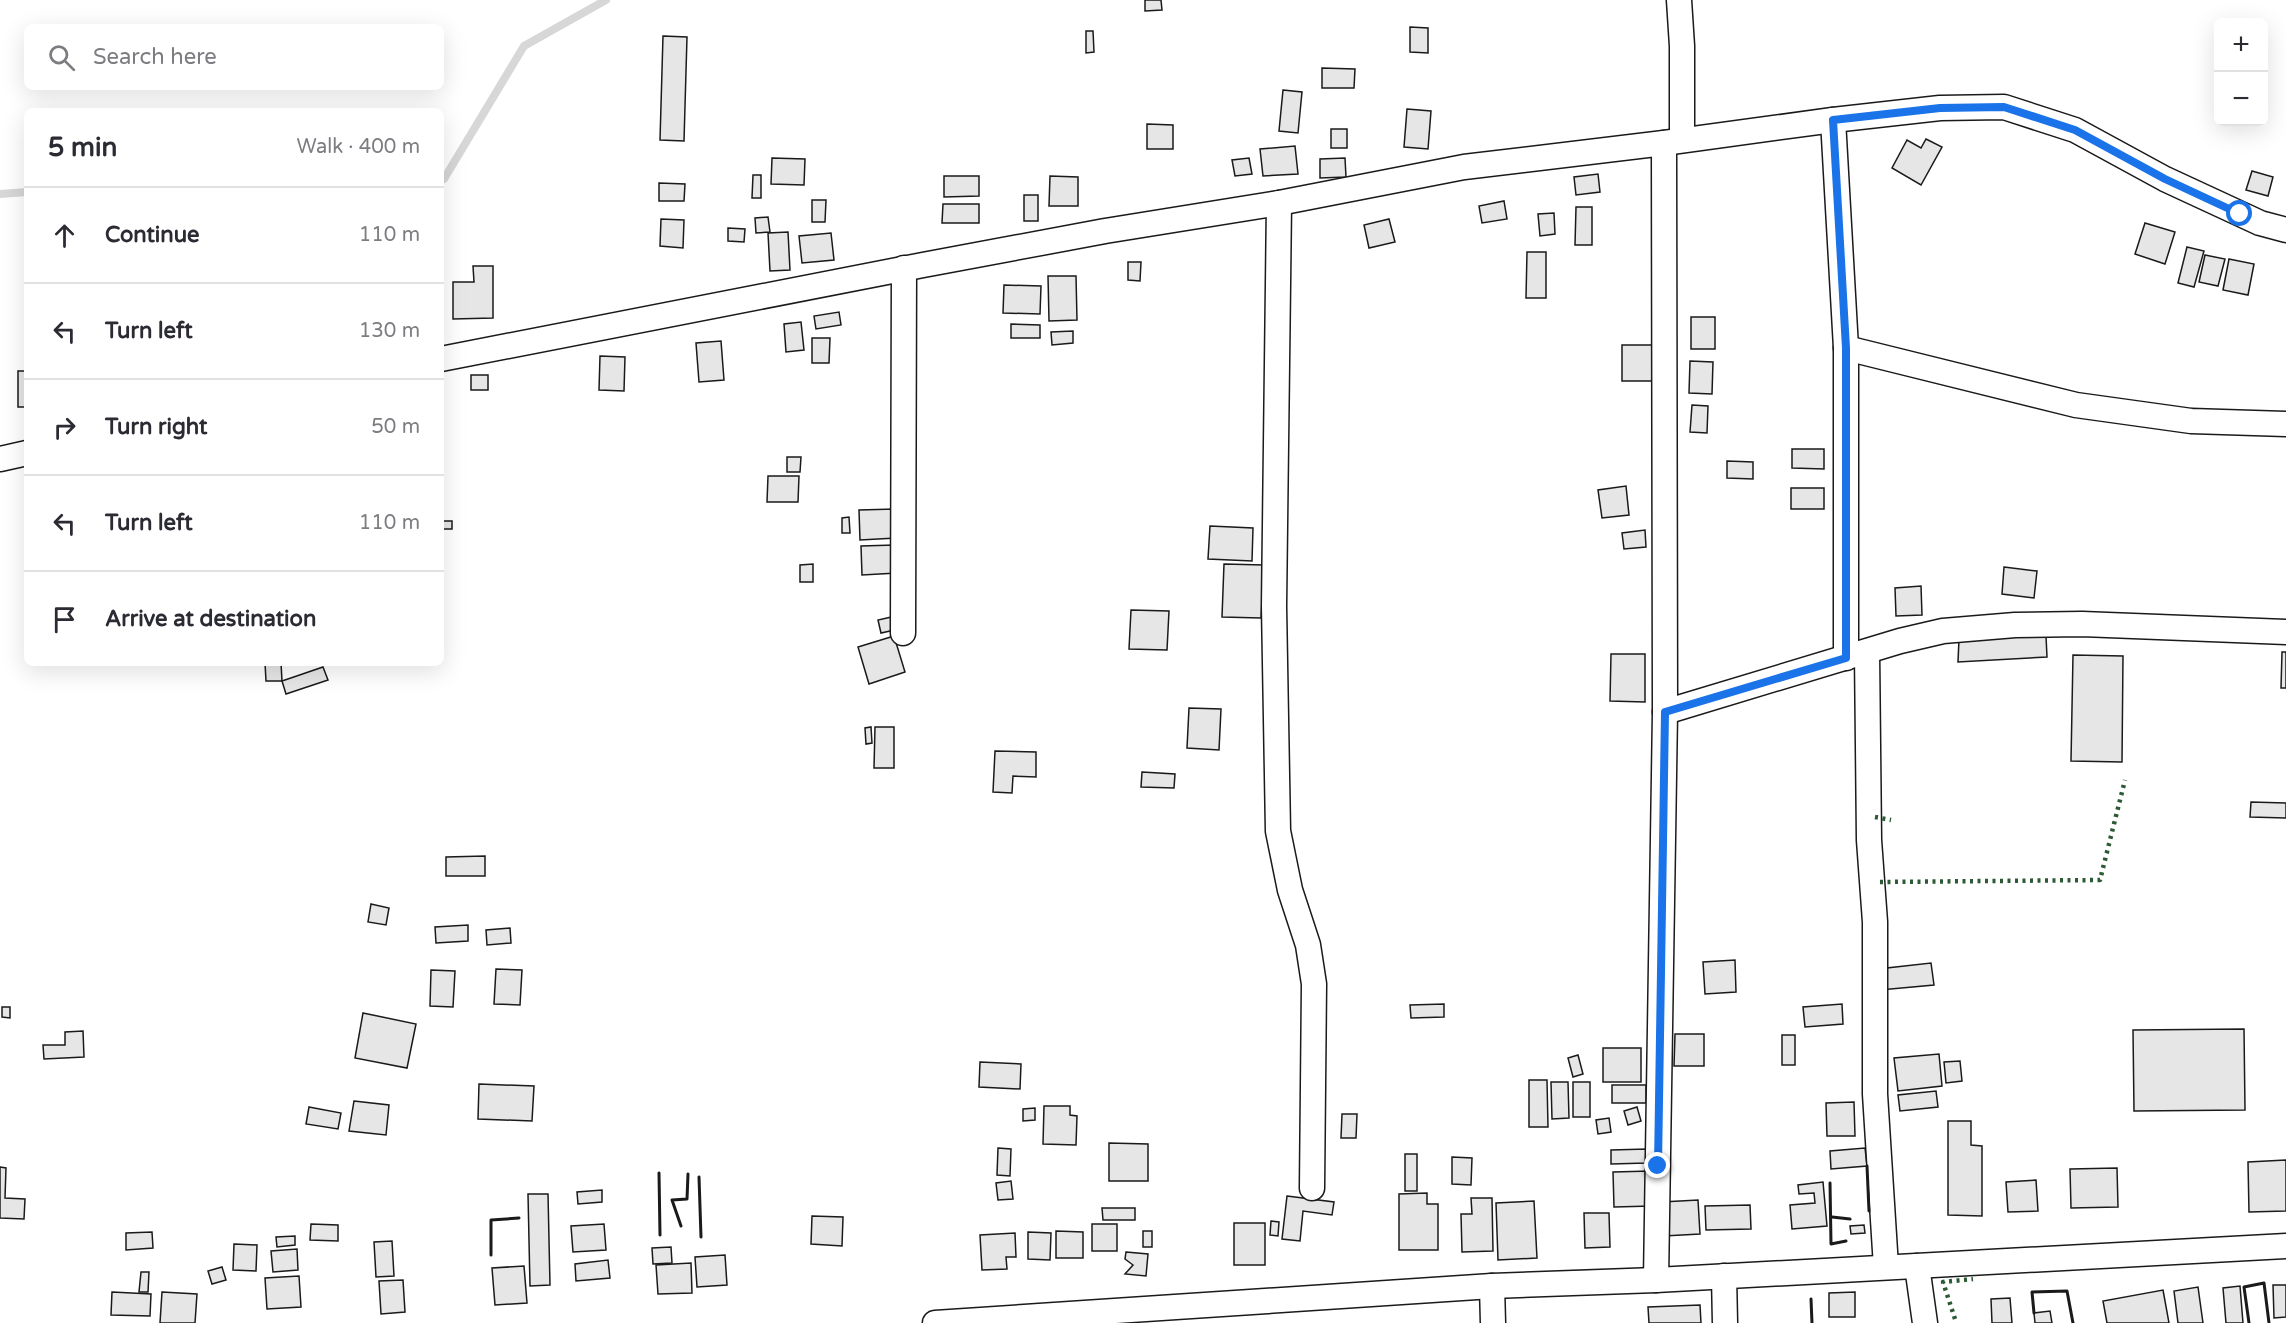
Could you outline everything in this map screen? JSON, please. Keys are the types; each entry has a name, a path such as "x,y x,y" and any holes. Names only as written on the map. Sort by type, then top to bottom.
{"street":[{"path":"1656,1280 1673,142 1682,46 1679,0"},
{"path":"444,358 904,268 1105,231 1279,203 1464,167 1940,108 2004,107 2075,130 2174,183 2260,223 2286,230"},
{"path":"1833,120 1846,348 1857,655 1875,922 1875,1094 1886,1267"},
{"path":"1279,203 1274,606 1278,831 1290,890 1308,945 1314,984 1312,1188"},
{"path":"903,633 904,268"},
{"path":"1846,348 2076,405 2191,422 2286,424"},
{"path":"0,459 24,454"},
{"path":"1665,712 1942,631 2015,625 2082,624 2286,632"},
{"path":"935,1323 1222,1314 1492,1286 1656,1280 2286,1245"},
{"path":"1917,1266 1925,1323"},
{"path":"1724,1276 1725,1323"},
{"path":"1492,1286 1493,1323"}],"building":[{"path":"1145,0 1161,0 1162,10 1145,11"},
{"path":"1410,27 1428,28 1428,53 1410,52"},
{"path":"1086,31 1093,31 1094,52 1086,53"},
{"path":"663,36 687,37 684,141 660,140"},
{"path":"1322,68 1355,69 1354,88 1322,88"},
{"path":"1283,90 1302,92 1298,133 1279,131"},
{"path":"1407,109 1431,111 1428,149 1404,147"},
{"path":"1147,124 1173,125 1173,149 1147,149"},
{"path":"1331,129 1347,129 1347,148 1331,148"},
{"path":"1926,139 1942,147 1921,185 1892,168 1907,140 1921,148"},
{"path":"1295,146 1298,174 1263,176 1260,149"},
{"path":"772,158 805,159 804,185 771,184"},
{"path":"1249,158 1252,174 1235,176 1232,160"},
{"path":"1345,158 1346,177 1320,178 1320,159"},
{"path":"2252,171 2273,177 2268,196 2246,190"},
{"path":"1598,174 1600,192 1576,195 1574,177"},
{"path":"753,175 761,175 761,198 752,198"},
{"path":"944,176 979,176 979,196 944,197"},
{"path":"1050,176 1078,177 1078,206 1049,206"},
{"path":"659,183 685,184 684,201 659,201"},
{"path":"1024,195 1038,195 1038,221 1024,221"},
{"path":"812,200 826,200 825,222 812,222"},
{"path":"1504,201 1507,219 1482,223 1479,206"},
{"path":"943,204 979,204 979,223 942,223"},
{"path":"1576,207 1592,207 1592,245 1575,245"},
{"path":"1554,213 1555,234 1540,236 1538,214"},
{"path":"768,217 770,232 756,233 755,218"},
{"path":"661,219 684,220 683,248 660,246"},
{"path":"1389,219 1395,242 1369,248 1364,225"},
{"path":"2145,223 2175,232 2165,264 2135,254"},
{"path":"728,228 745,229 744,242 728,241"},
{"path":"788,232 790,270 770,271 768,233"},
{"path":"831,233 834,260 802,263 799,236"},
{"path":"2187,247 2204,251 2194,287 2178,283"},
{"path":"1527,252 1546,252 1546,298 1526,298"},
{"path":"2205,255 2225,259 2218,286 2199,282"},
{"path":"2229,259 2254,264 2248,295 2223,290"},
{"path":"1128,262 1141,262 1140,281 1128,280"},
{"path":"473,266 493,266 493,318 453,319 453,282 474,282"},
{"path":"1048,276 1076,276 1077,320 1049,321"},
{"path":"1004,285 1041,286 1040,314 1003,313"},
{"path":"839,312 841,325 816,329 814,316"},
{"path":"1691,317 1715,317 1715,349 1691,349"},
{"path":"801,322 804,350 786,352 784,324"},
{"path":"1011,324 1040,325 1040,338 1011,338"},
{"path":"1073,331 1073,343 1052,345 1051,332"},
{"path":"812,338 830,338 829,363 812,363"},
{"path":"721,341 724,380 699,382 696,343"},
{"path":"1622,345 1657,345 1656,381 1622,381"},
{"path":"600,356 625,357 624,391 599,390"},
{"path":"1690,361 1713,362 1712,394 1689,393"},
{"path":"18,371 24,371 24,407 18,407"},
{"path":"471,375 488,375 488,390 471,390"},
{"path":"1692,405 1708,406 1707,433 1690,432"},
{"path":"1792,449 1824,449 1824,469 1792,468"},
{"path":"787,457 801,457 800,472 787,472"},
{"path":"1727,461 1753,462 1753,479 1727,478"},
{"path":"768,476 799,476 798,502 767,502"},
{"path":"1626,486 1629,515 1602,518 1598,490"},
{"path":"1791,488 1824,488 1824,509 1791,509"},
{"path":"895,509 896,538 860,540 859,510"},
{"path":"849,517 850,533 842,533 842,518"},
{"path":"444,521 452,521 452,529 444,529"},
{"path":"1210,526 1253,528 1252,561 1208,559"},
{"path":"1645,530 1646,547 1624,549 1622,533"},
{"path":"895,545 897,573 862,575 861,546"},
{"path":"813,564 813,582 800,582 800,565"},
{"path":"1224,564 1264,565 1261,618 1222,617"},
{"path":"2004,567 2037,571 2034,598 2002,594"},
{"path":"1921,586 1922,615 1896,616 1895,588"},
{"path":"1131,610 1169,611 1167,650 1129,649"},
{"path":"896,616 899,629 881,633 878,620"},
{"path":"894,636 905,672 869,684 858,647"},
{"path":"2046,636 2047,657 1958,662 1959,639"},
{"path":"2282,652 2286,652 2286,688 2281,688"},
{"path":"1611,654 1645,654 1645,702 1610,701"},
{"path":"2073,655 2123,656 2122,762 2071,761"},
{"path":"265,666 281,666 282,681 266,681"},
{"path":"323,667 328,680 286,694 282,681"},
{"path":"1189,708 1221,709 1219,750 1187,748"},
{"path":"871,727 872,743 866,744 865,728"},
{"path":"875,727 894,727 894,768 874,768"},
{"path":"995,751 1036,752 1036,777 1013,776 1012,793 993,792"},
{"path":"1142,772 1175,774 1174,788 1141,787"},
{"path":"2251,802 2286,803 2286,818 2250,817"},
{"path":"485,856 485,876 446,876 446,857"},
{"path":"371,904 389,908 386,925 368,922"},
{"path":"468,925 468,941 436,943 435,927"},
{"path":"510,928 511,943 487,945 486,930"},
{"path":"1735,960 1736,992 1705,994 1703,962"},
{"path":"1931,963 1934,985 1880,990 1878,969"},
{"path":"496,969 522,970 520,1005 494,1004"},
{"path":"431,970 455,971 453,1007 430,1006"},
{"path":"1444,1004 1444,1017 1411,1018 1410,1005"},
{"path":"1842,1004 1843,1024 1805,1027 1803,1007"},
{"path":"2,1007 10,1007 10,1018 2,1017"},
{"path":"363,1013 416,1024 407,1068 355,1058"},
{"path":"2244,1029 2245,1110 2134,1111 2133,1030"},
{"path":"83,1031 84,1057 44,1059 43,1045 65,1045 65,1032"},
{"path":"1675,1034 1704,1034 1704,1066 1674,1066"},
{"path":"1782,1035 1795,1035 1795,1065 1782,1065"},
{"path":"1603,1048 1641,1048 1641,1082 1603,1082"},
{"path":"1939,1054 1942,1086 1898,1091 1894,1058"},
{"path":"1578,1055 1583,1074 1573,1077 1568,1058"},
{"path":"1960,1061 1962,1081 1946,1083 1944,1062"},
{"path":"980,1062 1021,1064 1020,1089 979,1087"},
{"path":"1529,1080 1547,1080 1548,1127 1529,1127"},
{"path":"1551,1082 1568,1082 1569,1118 1552,1119"},
{"path":"1573,1082 1590,1082 1590,1117 1573,1117"},
{"path":"479,1084 534,1086 532,1121 478,1119"},
{"path":"1612,1085 1646,1085 1646,1103 1612,1103"},
{"path":"1936,1091 1938,1107 1900,1111 1898,1095"},
{"path":"354,1101 389,1105 386,1135 349,1131"},
{"path":"1854,1102 1855,1136 1827,1136 1826,1103"},
{"path":"1044,1106 1070,1106 1070,1115 1077,1116 1076,1145 1043,1144"},
{"path":"309,1107 341,1113 338,1129 306,1124"},
{"path":"1637,1107 1641,1121 1628,1125 1624,1111"},
{"path":"1035,1108 1035,1120 1023,1121 1023,1109"},
{"path":"1342,1114 1357,1114 1356,1138 1341,1138"},
{"path":"1609,1118 1611,1132 1598,1134 1596,1120"},
{"path":"1948,1121 1971,1121 1971,1145 1982,1146 1982,1216 1948,1215"},
{"path":"1109,1143 1148,1144 1148,1181 1109,1181"},
{"path":"998,1148 1011,1149 1010,1176 997,1175"},
{"path":"1865,1148 1867,1166 1831,1169 1830,1151"},
{"path":"1647,1149 1647,1163 1611,1164 1611,1150"},
{"path":"1405,1154 1417,1154 1417,1191 1405,1191"},
{"path":"1452,1157 1472,1158 1471,1185 1452,1184"},
{"path":"2286,1160 2286,1211 2249,1212 2248,1162"},
{"path":"0,1167 6,1168 5,1198 25,1199 24,1219 0,1218"},
{"path":"2117,1168 2118,1207 2071,1208 2070,1169"},
{"path":"1651,1171 1652,1206 1614,1207 1613,1172"},
{"path":"2036,1180 2038,1211 2008,1212 2006,1182"},
{"path":"1011,1181 1013,1199 998,1200 996,1183"},
{"path":"1823,1182 1827,1226 1792,1229 1790,1205 1815,1203 1814,1193 1799,1194 1798,1185"},
{"path":"602,1190 602,1202 578,1204 577,1192"},
{"path":"1427,1193 1427,1204 1438,1204 1438,1250 1399,1250 1399,1194"},
{"path":"528,1194 548,1194 550,1285 530,1286"},
{"path":"1287,1196 1334,1202 1332,1215 1303,1211 1300,1241 1282,1239"},
{"path":"1471,1198 1492,1198 1493,1251 1462,1252 1461,1214 1472,1214"},
{"path":"1698,1200 1700,1234 1664,1236 1662,1202"},
{"path":"1534,1201 1537,1258 1498,1260 1496,1203"},
{"path":"1750,1205 1751,1229 1706,1230 1705,1206"},
{"path":"1102,1208 1135,1208 1135,1220 1103,1220"},
{"path":"1584,1213 1609,1213 1610,1247 1585,1248"},
{"path":"812,1216 843,1217 842,1246 811,1244"},
{"path":"1271,1221 1279,1222 1278,1236 1270,1235"},
{"path":"1234,1223 1265,1223 1265,1265 1234,1265"},
{"path":"311,1224 338,1225 338,1241 310,1240"},
{"path":"604,1224 606,1250 573,1252 571,1226"},
{"path":"1092,1224 1117,1224 1117,1251 1092,1251"},
{"path":"1864,1225 1865,1233 1851,1234 1850,1226"},
{"path":"1056,1231 1083,1232 1083,1258 1056,1258"},
{"path":"1143,1231 1152,1231 1152,1247 1143,1247"},
{"path":"152,1232 153,1248 126,1250 126,1233"},
{"path":"1028,1232 1051,1233 1050,1260 1028,1259"},
{"path":"1015,1233 1016,1257 1006,1257 1007,1269 982,1270 980,1235"},
{"path":"295,1236 295,1245 277,1247 276,1237"},
{"path":"392,1241 394,1276 376,1277 374,1242"},
{"path":"234,1244 257,1245 256,1271 233,1270"},
{"path":"671,1247 672,1263 653,1264 652,1248"},
{"path":"297,1249 298,1270 273,1272 271,1251"},
{"path":"1126,1252 1148,1254 1146,1276 1125,1274 1133,1265 1125,1259"},
{"path":"725,1255 727,1285 697,1287 695,1257"},
{"path":"608,1260 610,1278 576,1281 575,1264"},
{"path":"691,1263 692,1293 658,1294 656,1265"},
{"path":"524,1266 527,1303 495,1305 492,1268"},
{"path":"222,1267 226,1280 212,1284 208,1271"},
{"path":"141,1272 149,1272 148,1292 139,1292"},
{"path":"299,1276 301,1307 267,1309 265,1278"},
{"path":"403,1280 405,1312 381,1314 379,1281"},
{"path":"2273,1285 2286,1285 2286,1317 2274,1318"},
{"path":"2240,1286 2243,1323 2226,1323 2223,1288"},
{"path":"2198,1287 2203,1323 2178,1323 2174,1291"},
{"path":"2163,1290 2169,1323 2107,1323 2103,1301"},
{"path":"112,1292 151,1294 150,1316 111,1315"},
{"path":"162,1292 197,1294 195,1323 160,1323"},
{"path":"1855,1292 1855,1317 1829,1317 1829,1293"},
{"path":"2010,1298 2012,1323 1992,1323 1991,1299"},
{"path":"1700,1305 1701,1323 1649,1323 1648,1307"},
{"path":"2050,1311 2052,1323 2035,1323 2034,1313"}],"waterway":[{"path":"444,179 524,46 606,0"},
{"path":"0,194 24,192"}],"hedge":[{"path":"1880,882 2100,880 2125,780"},
{"path":"1875,817 1891,820"},
{"path":"1955,1319 1943,1282 1973,1279"}],"wall":[{"path":"1867,1166 1869,1211"},
{"path":"659,1173 660,1235"},
{"path":"681,1226 672,1200 687,1199 688,1174"},
{"path":"699,1177 701,1237"},
{"path":"1830,1183 1831,1244 1846,1241"},
{"path":"1832,1217 1850,1219"},
{"path":"491,1255 491,1220 519,1218"},
{"path":"2249,1323 2244,1287 2264,1283 2269,1323"},
{"path":"2034,1313 2032,1292 2067,1291 2073,1323"},
{"path":"1811,1299 1812,1323"}],"route":[{"path":"1658,1166 1665,712 1846,658 1846,348 1833,120 1940,108 2004,107 2075,130 2165,179 2240,214"}]}
